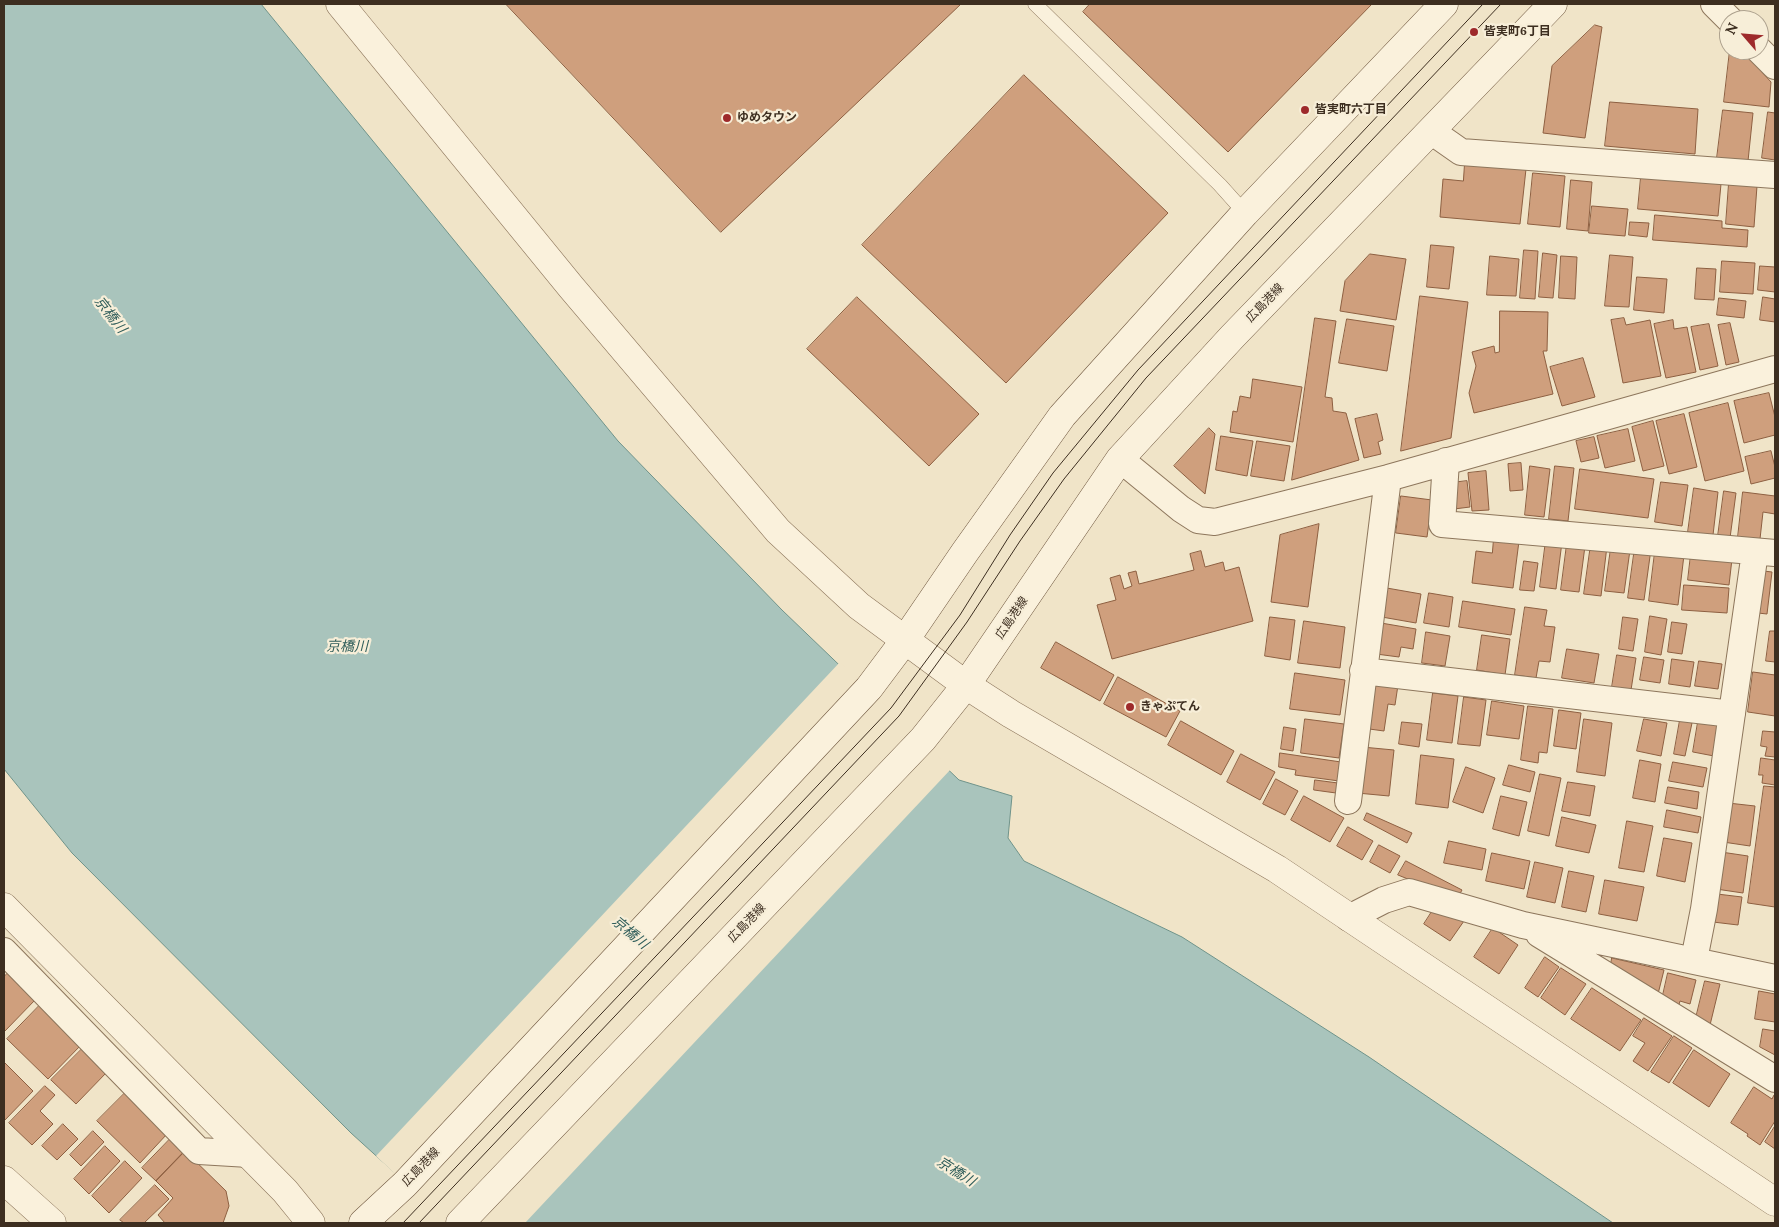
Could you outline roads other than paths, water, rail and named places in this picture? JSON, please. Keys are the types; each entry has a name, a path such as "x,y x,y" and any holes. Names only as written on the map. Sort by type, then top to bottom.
{"main road":[{"path":"340,4 571,287 778,531 859,606 966,685 1011,714 1277,869 1775,1202"},
{"name":"広島港線","path":"363,1223 405,1184 869,688 905,640 1062,416 1246,213 1444,4"},
{"name":"広島港線","path":"460,1223 923,739 966,685 1120,459 1232,337 1553,4"},
{"path":"4,907 285,1191 311,1223"},
{"path":"4,1180 52,1223"}],"street":[{"path":"1431,131 1461,152 1775,174"},
{"path":"1120,459 1181,509 1198,520 1215,522 1388,478 1775,369"},
{"path":"1446,461 1442,524 1765,553 1732,714 1705,900 1694,960"},
{"path":"1348,801 1388,478"},
{"path":"1363,671 1732,714"},
{"path":"1349,918 1384,900 1408,892 1523,925 1775,978"},
{"path":"1523,925 1775,1078"},
{"path":"4,952 198,1151 249,1154"}],"lane":[{"path":"1035,4 1220,185 1246,213"}],"water":[{"name":"京橋川","path":"4,4 261,4 618,441 782,610 959,780 1012,796 1008,838 1024,861 1182,937 1369,1057 1613,1223 450,1223 351,1133 72,853 4,769"}],"tram line":[{"path":"403,1223 891,708 960,615 1010,535 1053,473 1138,370 1483,4"},
{"path":"419,1223 899,716 967,622 1020,541 1064,479 1146,378 1501,4"}],"place":[{"name":"皆実町6丁目","path":"1474,32"},
{"name":"皆実町六丁目","path":"1305,110"},
{"name":"ゆめタウン","path":"727,118"},
{"name":"きゃぷてん","path":"1130,707"}]}
